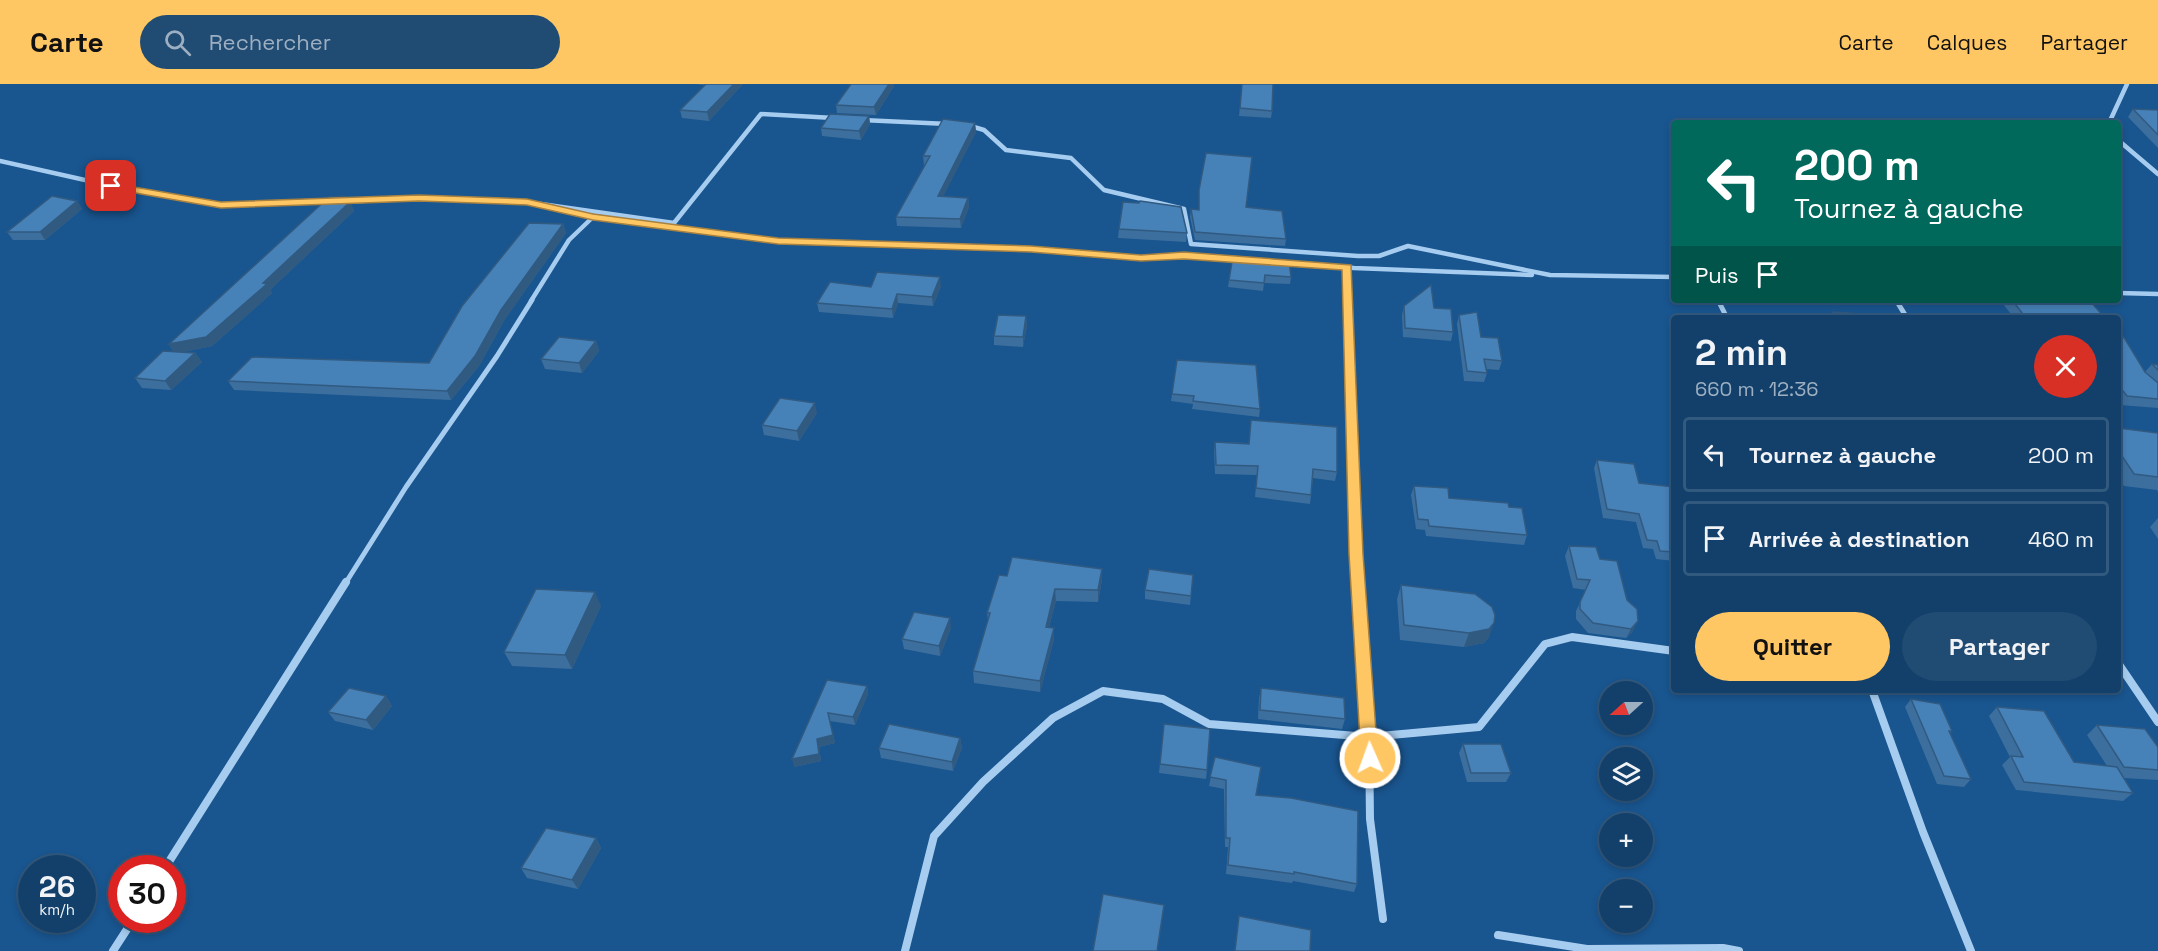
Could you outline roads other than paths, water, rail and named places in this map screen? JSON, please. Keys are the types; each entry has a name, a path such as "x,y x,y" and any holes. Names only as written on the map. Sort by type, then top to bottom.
{"street":[{"path":"2110,120 2127,84"},
{"path":"0,162 125,189 221,205 419,198 527,202 674,223 760,114 842,119"},
{"path":"854,119 952,124"},
{"path":"963,125 973,125 994,136 1006,150 1071,158 1104,190 1184,209 1191,244 1358,256 1379,256 1408,246 1550,275"},
{"path":"2121,143 2158,174"},
{"path":"527,202 593,217 778,241 1031,249 1141,258 1184,255 1249,260"},
{"path":"173,855 406,487 497,356 569,240 593,217"},
{"path":"1271,261 1347,267 1671,277"},
{"path":"1347,267 1356,554 1362,667 1370,737 1370,819 1383,920"},
{"path":"2121,293 2158,294"},
{"path":"905,951 934,836 983,782 1053,718 1102,691 1163,699 1209,724 1370,737 1479,727 1545,644 1572,637 1671,651"},
{"path":"2121,667 2158,722"},
{"path":"1873,693 1923,832 1971,951"},
{"path":"113,951 125,933"},
{"path":"1498,934 1587,949 1723,948 1739,951"}]}
